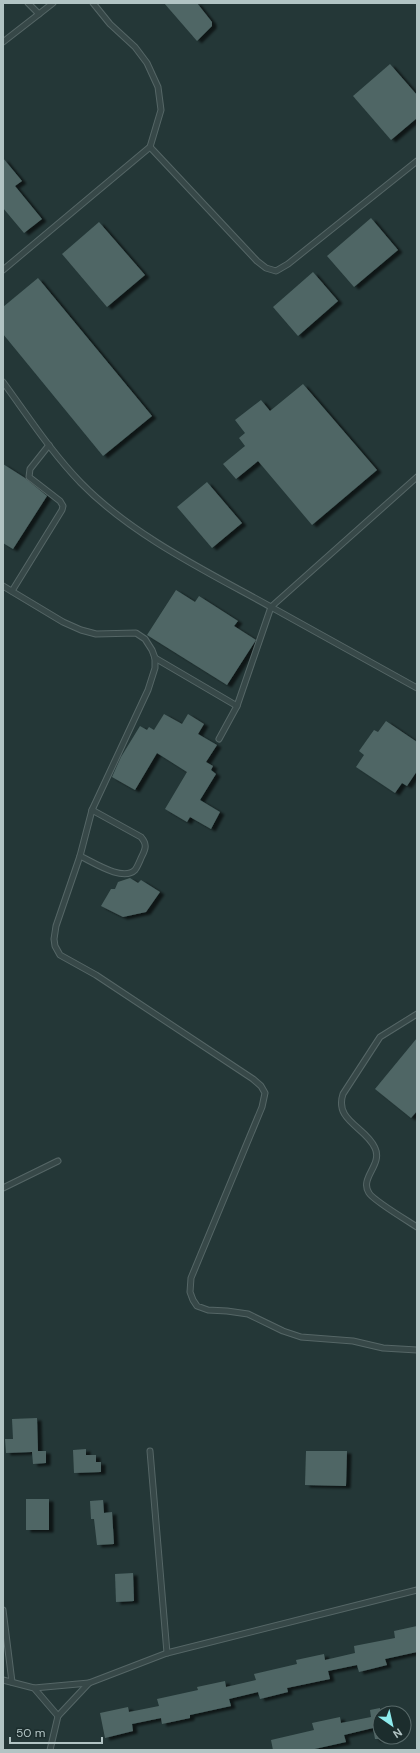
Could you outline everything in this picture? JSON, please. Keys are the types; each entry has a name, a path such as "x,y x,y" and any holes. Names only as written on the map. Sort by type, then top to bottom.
{"lane":[{"path":"28,3 39,14"},
{"path":"3,42 53,3"},
{"path":"3,270 150,147 160,110 158,87 148,63 136,47 110,24 93,3"},
{"path":"150,147 257,261 266,268 276,271 288,264 417,161"},
{"path":"3,382 49,445 81,483 124,521 191,562 417,688"},
{"path":"12,591 62,510 63,506 60,501 29,477 30,469 49,445"},
{"path":"219,739 237,706 270,607 417,477"},
{"path":"3,586 63,622 81,630 96,634 136,633 145,639 155,658 156,668 148,690 92,810 80,856 56,926 54,939 55,946 60,955 96,975 253,1079 261,1086 265,1093 262,1107 191,1278 190,1292 193,1300 197,1306 208,1310 248,1314 283,1331 301,1337 353,1341 383,1348 417,1350"},
{"path":"155,658 237,706"},
{"path":"80,856 123,875 130,873 135,869 146,848 145,842 141,837 92,810"},
{"path":"417,1014 380,1037 343,1094 341,1102 342,1110 347,1118 371,1141 377,1152 377,1160 366,1185 370,1195 417,1227"},
{"path":"3,1188 58,1161"},
{"path":"150,1451 167,1653"},
{"path":"3,1680 34,1688 89,1683 167,1653 417,1590"},
{"path":"3,1610 12,1682"},
{"path":"50,1750 58,1716 89,1683"},
{"path":"34,1688 58,1716"}],"building":[{"path":"164,3 197,3 212,22 212,26 197,41"},
{"path":"390,64 417,95 417,118 391,140 353,96"},
{"path":"3,158 22,181 15,186 42,219 24,233 3,208"},
{"path":"371,218 398,250 354,287 327,256"},
{"path":"99,222 145,275 107,307 62,254"},
{"path":"313,272 338,301 298,336 273,307"},
{"path":"38,278 152,416 103,456 3,334 3,307"},
{"path":"303,384 377,470 312,525 258,461 236,479 223,464 245,446 239,438 245,433 235,420 261,400 270,411"},
{"path":"3,464 25,478 47,496 13,549 3,543"},
{"path":"207,482 242,523 212,548 177,507"},
{"path":"176,590 195,602 199,596 238,621 234,626 256,640 227,685 147,635"},
{"path":"164,714 182,724 188,714 204,724 198,734 217,745 206,762 213,766 211,770 216,774 200,800 220,812 211,829 190,817 187,822 165,809 187,772 157,753 135,790 112,777 121,757 140,726 147,730 149,727 154,730"},
{"path":"386,721 417,742 417,771 407,786 402,783 395,793 356,767 364,755 359,751 374,730 378,732"},
{"path":"130,878 138,883 141,880 160,892 146,912 123,917 101,906 111,889 115,889 118,882"},
{"path":"417,1038 417,1111 411,1118 375,1089"},
{"path":"37,1418 38,1451 46,1451 46,1463 33,1464 32,1452 6,1453 5,1439 13,1439 12,1419"},
{"path":"86,1449 86,1455 96,1455 96,1462 101,1462 101,1472 74,1473 73,1450"},
{"path":"306,1451 347,1451 346,1486 305,1485"},
{"path":"26,1499 49,1499 49,1530 26,1530"},
{"path":"103,1500 104,1513 112,1512 114,1544 97,1545 94,1519 91,1519 90,1501"},
{"path":"133,1573 134,1601 116,1602 115,1574"},
{"path":"417,1626 417,1652 385,1659 387,1665 359,1672 357,1665 328,1671 330,1679 287,1688 288,1692 260,1699 258,1692 229,1699 231,1706 190,1715 190,1718 162,1724 161,1718 132,1724 133,1731 105,1738 100,1713 128,1707 129,1712 159,1706 157,1699 198,1690 197,1687 225,1681 226,1687 256,1680 254,1674 297,1664 296,1660 324,1654 325,1660 355,1653 354,1646 395,1638 394,1631"},
{"path":"370,1710 372,1710 372,1728 344,1735 346,1742 310,1750 273,1750 271,1740 314,1730 312,1723 340,1717 341,1723 371,1717"}]}
